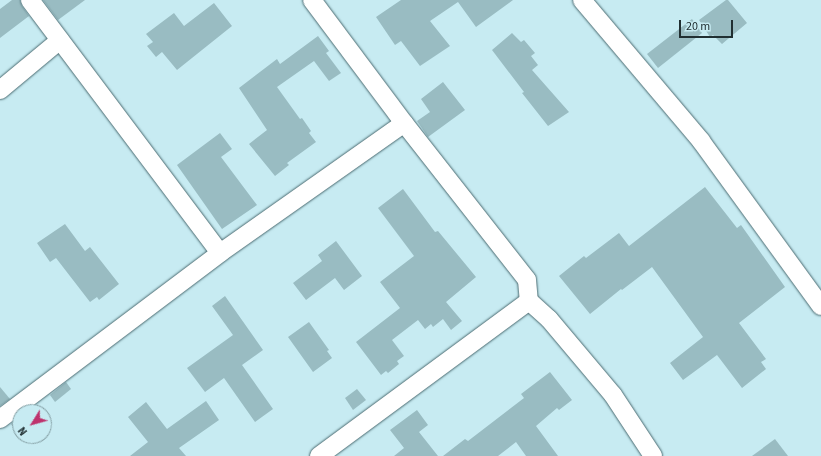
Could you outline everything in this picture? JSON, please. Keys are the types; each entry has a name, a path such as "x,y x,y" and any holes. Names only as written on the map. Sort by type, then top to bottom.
{"street":[{"path":"30,0 220,253"},
{"path":"312,0 404,123 527,280 529,301 549,319 613,395 653,456"},
{"path":"582,0 701,141 821,306"},
{"path":"0,90 60,40"},
{"path":"0,419 220,253 404,123"},
{"path":"319,456 529,301"}],"building":[{"path":"12,0 20,0 29,16 0,38 0,9"},
{"path":"43,0 85,0 58,20"},
{"path":"401,0 513,0 476,27 458,2 430,21 450,46 420,66 401,41 395,45 376,17"},
{"path":"728,0 747,23 722,44 713,35 710,37 699,20"},
{"path":"214,3 232,26 177,70 162,52 156,57 147,46 153,42 146,34 174,13 184,26"},
{"path":"692,19 702,33 658,68 647,54"},
{"path":"512,33 521,42 524,40 535,53 531,56 538,65 532,70 569,112 548,126 522,93 524,92 492,50"},
{"path":"318,36 329,51 326,53 341,73 329,81 314,61 277,87 300,119 302,118 311,131 309,133 316,142 287,163 289,165 275,176 249,144 267,130 239,88 277,59 280,64"},
{"path":"443,82 465,110 428,137 417,121 430,112 421,99"},
{"path":"220,133 232,149 221,157 257,205 222,229 177,165"},
{"path":"705,187 737,228 741,225 785,287 739,323 766,359 761,362 766,369 742,388 717,355 683,380 670,363 703,337 652,267 590,314 559,276 584,256 586,258 619,233 629,246"},
{"path":"403,189 435,232 438,231 476,277 446,302 462,321 451,330 443,319 433,327 431,324 425,329 418,320 392,340 404,356 397,361 399,364 388,373 386,371 381,375 356,342 400,308 380,282 414,256 378,208"},
{"path":"65,224 85,251 90,247 119,284 99,300 97,297 90,302 56,258 50,262 37,243"},
{"path":"336,241 362,276 344,290 335,278 306,300 293,283 322,261 318,255"},
{"path":"225,296 263,350 242,365 273,409 255,422 224,378 205,392 187,368 233,335 212,306"},
{"path":"309,322 329,350 327,351 332,358 313,372 288,337"},
{"path":"550,372 572,400 559,410 557,408 536,426 558,456 526,456 516,442 498,456 443,456 465,439 468,441 524,398 521,394"},
{"path":"66,382 71,389 55,402 50,395"},
{"path":"0,387 10,399 0,406"},
{"path":"357,389 366,400 353,410 345,398"},
{"path":"206,401 219,420 179,448 186,456 130,456 148,442 128,417 146,402 167,429"},
{"path":"417,410 428,425 419,432 438,456 394,456 404,448 390,430"},
{"path":"775,439 788,456 752,456"}]}
